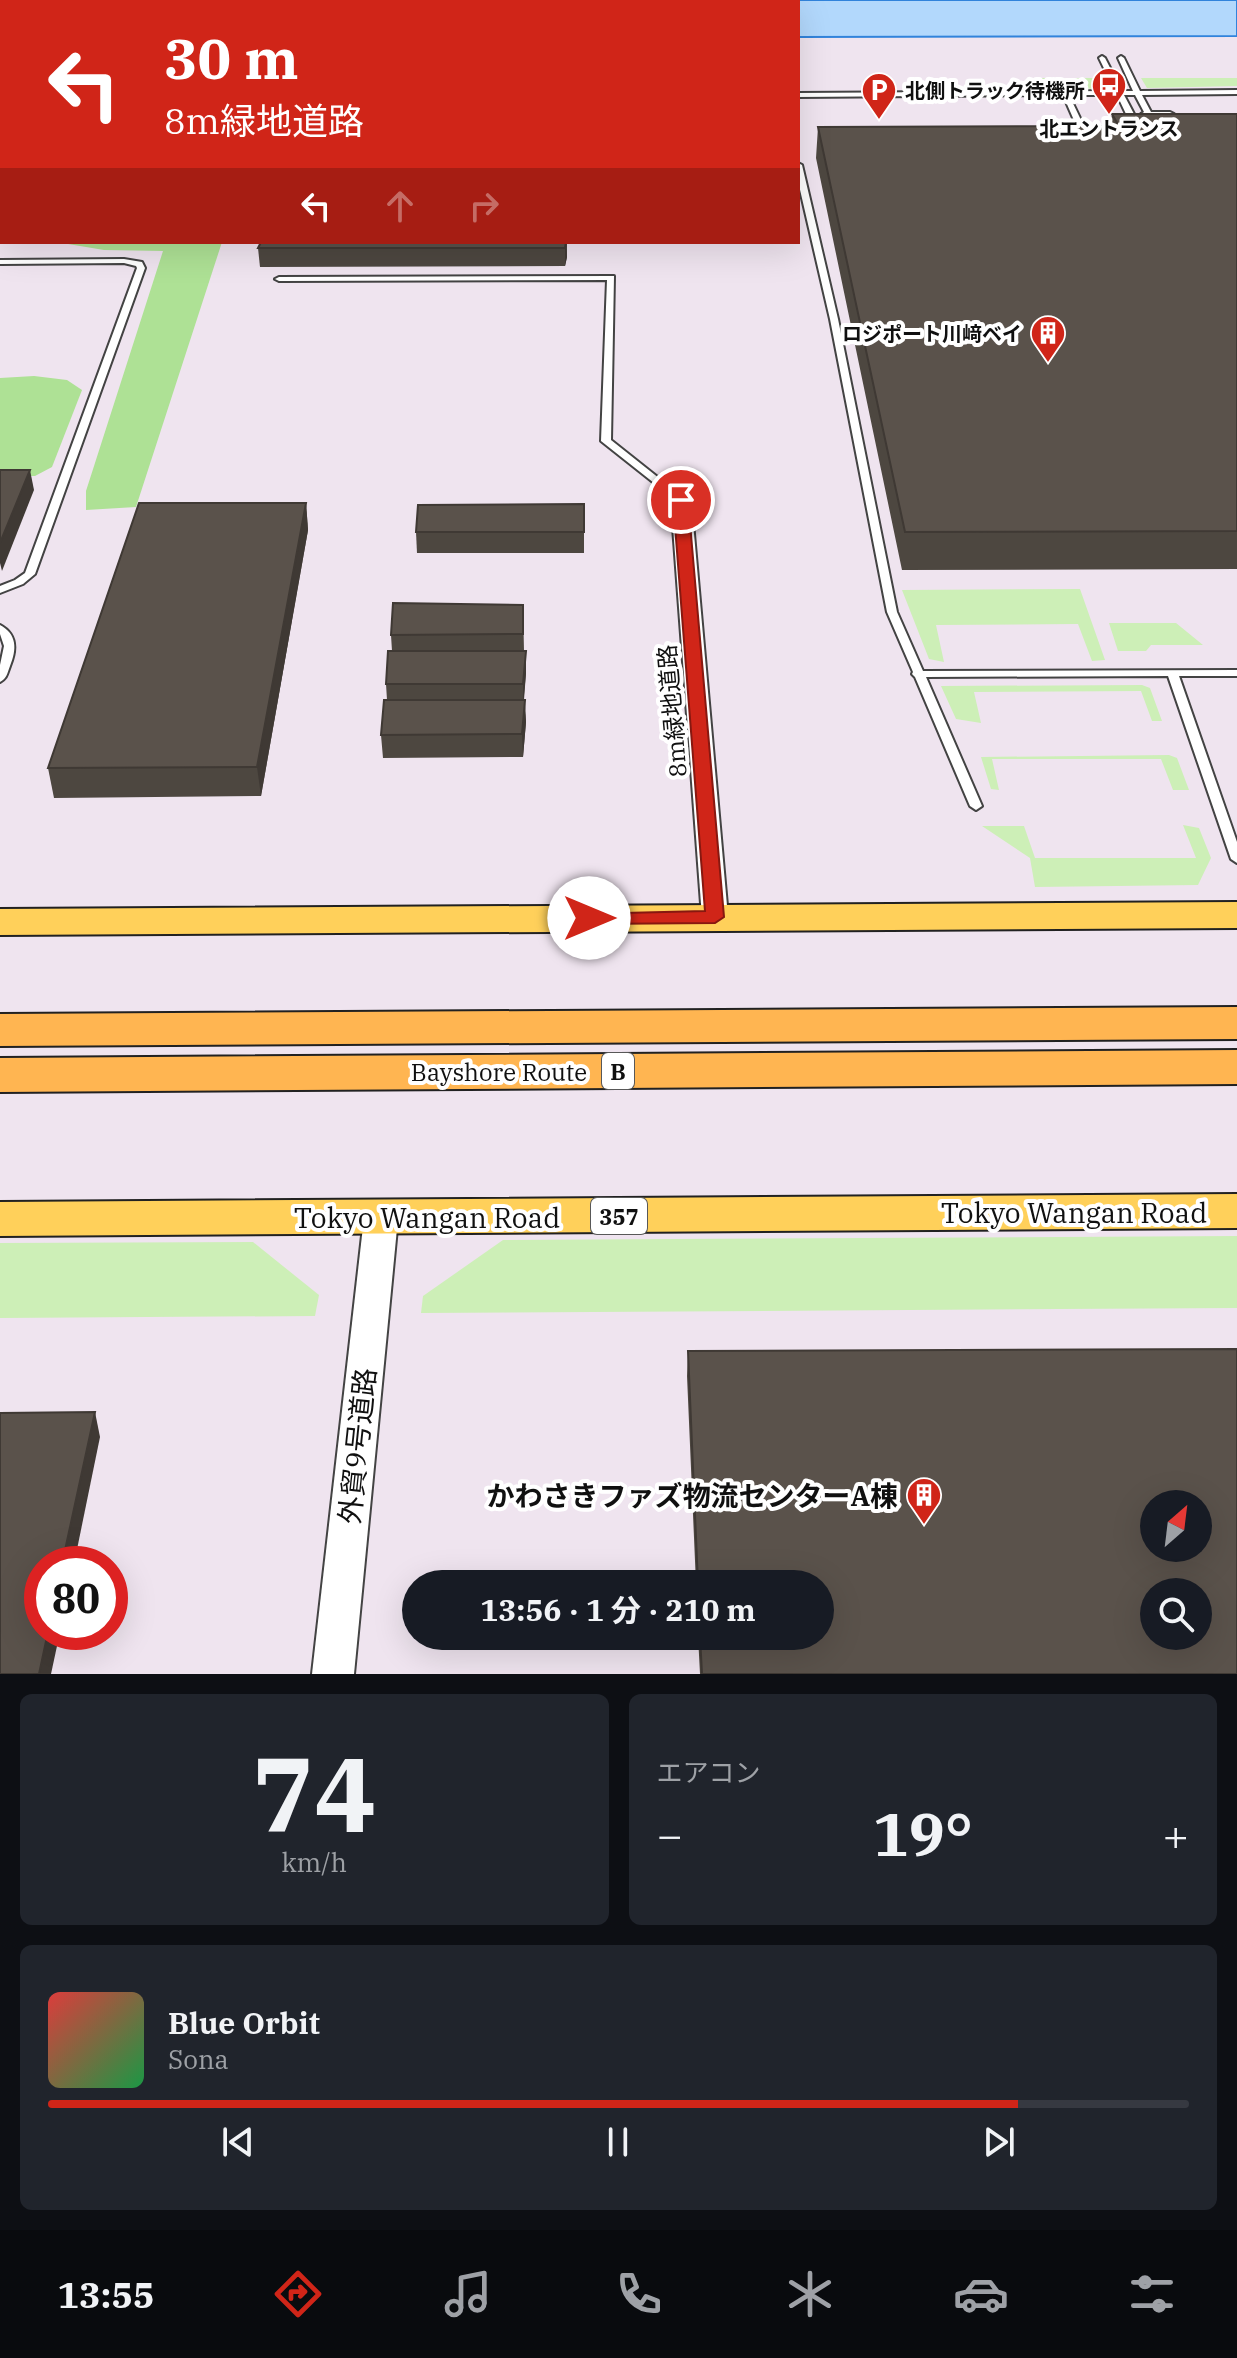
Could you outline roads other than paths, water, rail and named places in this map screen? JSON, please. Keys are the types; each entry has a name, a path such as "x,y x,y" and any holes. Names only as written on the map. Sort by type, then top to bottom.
{"highway":[{"path":"0,922 1237,915"},
{"name":"Bayshore Route","path":"0,1030 1237,1023"},
{"name":"Bayshore Route","path":"0,1075 1237,1067"},
{"name":"Tokyo Wangan Road","path":"0,1219 1237,1211"}],"street":[{"name":"8m緑地道路","path":"681,500 715,917"},
{"name":"外貿9号道路","path":"333,1674 381,1218"}],"lane":[{"path":"1102,58 1128,118 1170,114"},
{"path":"1121,58 1159,135 1155,137"},
{"path":"800,95 1237,92"},
{"path":"1065,93 1089,144"},
{"path":"800,174 834,319 892,612 976,806"},
{"path":"0,262 124,261 139,264 141,268 30,574 0,590"},
{"path":"279,279 611,278 606,441 681,500"},
{"path":"0,628 9,636 12,647 0,679"},
{"path":"1172,673 1237,859"},
{"path":"917,674 1237,673"}],"water":[{"path":"800,0 1237,0 1237,36 800,37"}],"place":[{"name":"北エントランス","path":"1109,116"},
{"name":"北側トラック待機所","path":"879,121"},
{"name":"ロジポート川﨑ベイ","path":"1048,364"},
{"name":"かわさきファズ物流センターA棟","path":"924,1526"}]}
